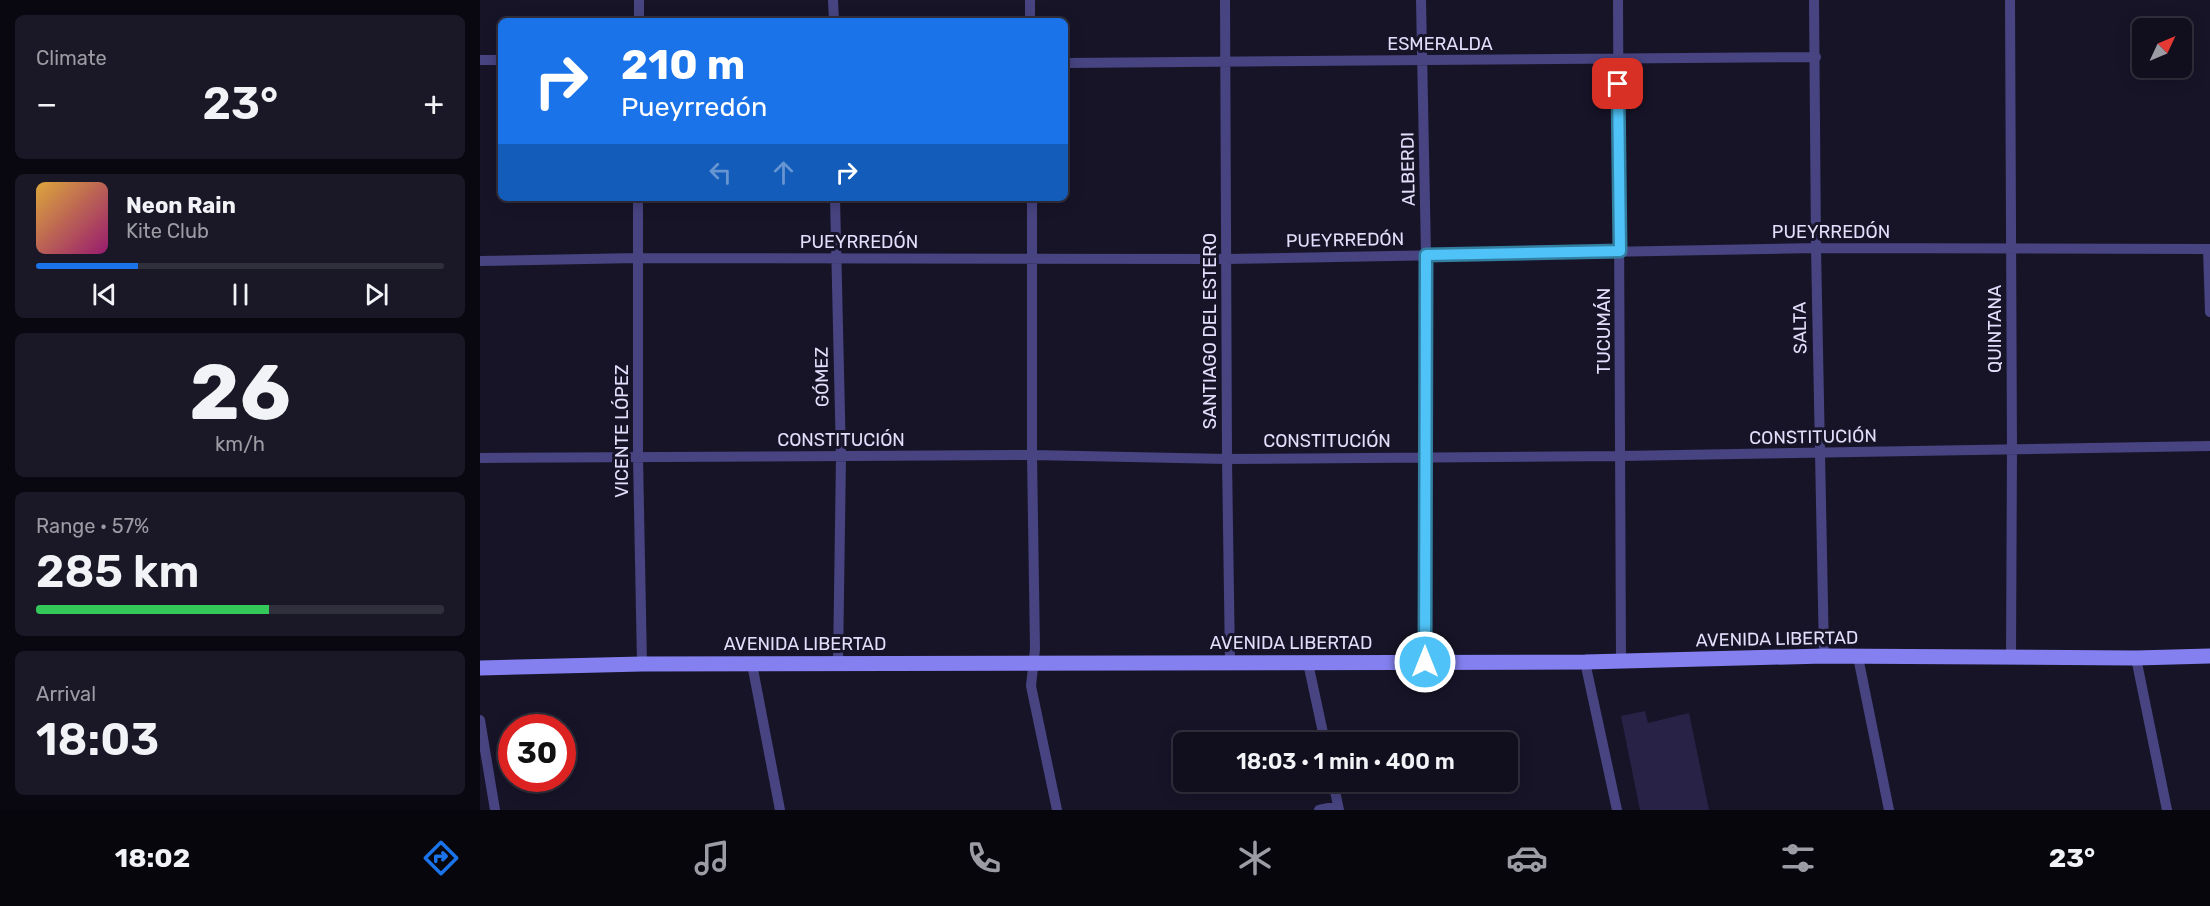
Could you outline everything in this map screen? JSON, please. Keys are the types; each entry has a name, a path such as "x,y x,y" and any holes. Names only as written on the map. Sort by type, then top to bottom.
{"main road":[{"name":"AVENIDA LIBERTAD","path":"480,668 642,664 1586,662 1824,656 2136,658 2210,656"}],"street":[{"path":"639,0 639,18"},
{"path":"833,0 834,18"},
{"path":"1030,0 1030,18"},
{"name":"SANTIAGO DEL ESTERO","path":"1225,0 1230,662"},
{"name":"ALBERDI","path":"1421,0 1426,255 1425,662"},
{"name":"TUCUMÁN","path":"1618,0 1621,661"},
{"name":"SALTA","path":"1814,0 1815,249 1824,656"},
{"name":"QUINTANA","path":"2010,0 2011,657"},
{"name":"ESMERALDA","path":"1068,63 1816,57"},
{"path":"480,60 498,60"},
{"name":"VICENTE LÓPEZ","path":"638,201 638,457 642,664"},
{"name":"GÓMEZ","path":"836,201 841,457 838,663"},
{"path":"1032,201 1035,663 1031,686 1057,810"},
{"name":"PUEYRREDÓN","path":"480,261 638,258 1226,259 1815,249 2209,249"},
{"path":"2209,249 2210,312"},
{"name":"CONSTITUCIÓN","path":"480,458 1032,455 1227,459 1621,456 2210,446"},
{"path":"1858,657 1889,810"},
{"path":"2136,658 2167,810"},
{"path":"1586,662 1617,810"},
{"path":"1308,663 1323,732"},
{"path":"752,664 780,810"},
{"path":"480,720 485,791 495,810"},
{"path":"1319,810 1338,808 1335,792"}],"building":[{"path":"1645,711 1648,723 1689,713 1709,810 1640,810 1621,716"}],"route":[{"path":"1425,662 1426,255 1620,251 1618,84"}]}
